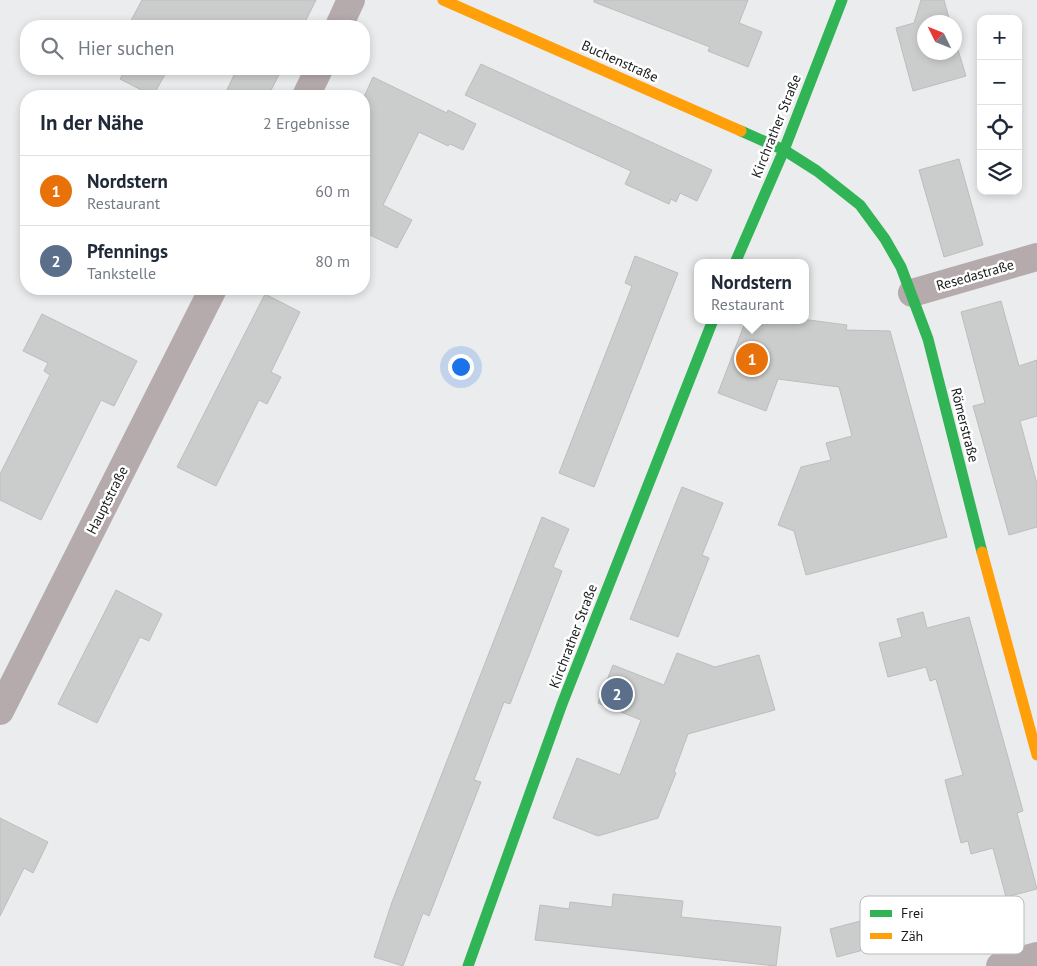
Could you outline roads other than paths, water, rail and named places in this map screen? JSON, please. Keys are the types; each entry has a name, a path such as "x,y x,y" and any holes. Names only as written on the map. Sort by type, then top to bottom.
{"street":[{"path":"342,20 351,0"},
{"name":"Buchenstraße","path":"444,0 784,150"},
{"name":"Kirchrather Straße","path":"737,259 784,150 842,0"},
{"path":"309,90 316,75"},
{"name":"Römerstraße","path":"784,150 817,171 860,205 885,239 901,267 928,339 990,587 1037,755"},
{"name":"Resedastraße","path":"912,294 1037,257"},
{"name":"Hauptstraße","path":"0,711 211,295"},
{"name":"Kirchrather Straße","path":"474,965 566,694 711,324"},
{"path":"1000,966 1037,956"}],"place":[{"name":"Nordstern","path":"752,359"},
{"name":"Pfennings","path":"617,694"}]}
